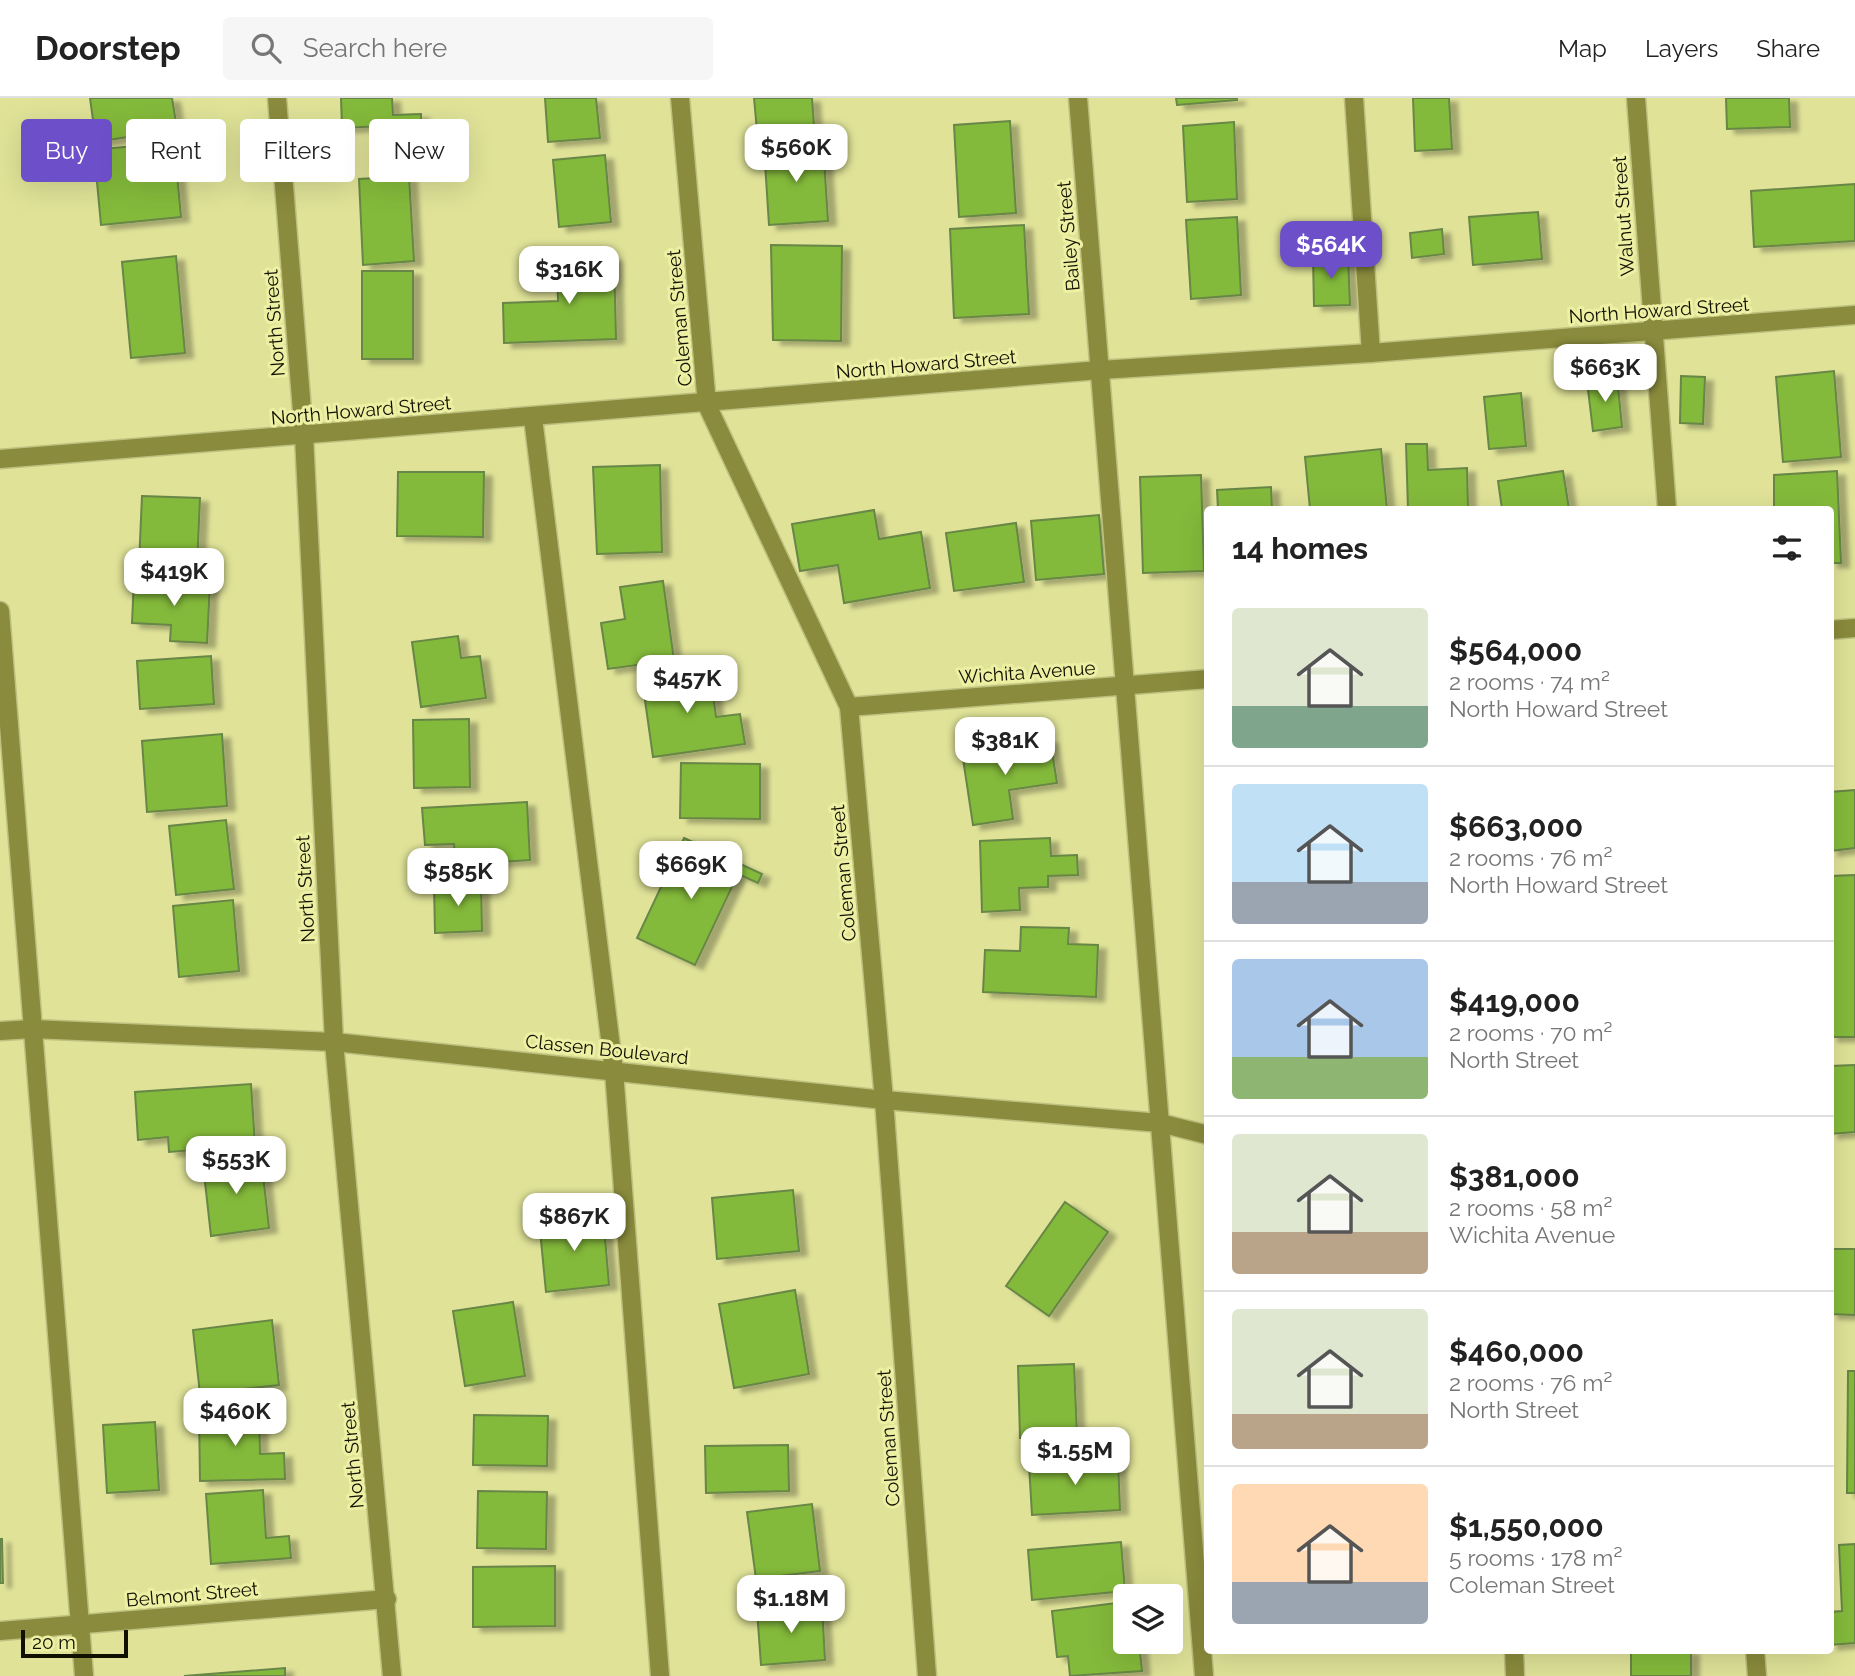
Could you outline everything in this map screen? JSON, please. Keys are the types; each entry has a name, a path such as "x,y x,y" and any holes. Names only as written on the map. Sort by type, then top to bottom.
{"street":[{"name":"North Street","path":"277,98 304,436 334,1042 392,1676"},
{"name":"Coleman Street","path":"680,98 707,405 849,707 884,1100 928,1676"},
{"name":"Bailey Street","path":"1078,98 1204,1676"},
{"path":"1353,98 1371,353"},
{"name":"Walnut Street","path":"1636,98 1667,506"},
{"name":"North Howard Street","path":"0,459 707,405 1100,370 1371,353 1855,315"},
{"path":"533,418 614,1071 660,1676"},
{"path":"0,611 85,1676"},
{"path":"1834,630 1855,628"},
{"name":"Wichita Avenue","path":"849,707 1204,679"},
{"name":"Classen Boulevard","path":"0,1031 32,1029 334,1042 884,1100 1160,1122 1204,1134"},
{"name":"Belmont Street","path":"0,1631 387,1599"},
{"path":"1514,1654 1515,1676"},
{"path":"1755,1654 1758,1676"}],"building":[{"path":"90,98 172,98 175,119 126,119 126,137 112,139 112,119 93,119"},
{"path":"341,98 392,98 393,115 421,114 421,119 369,119 369,127 355,127 355,119 342,119"},
{"path":"545,98 596,98 600,138 548,142"},
{"path":"754,98 812,98 814,126 757,131"},
{"path":"1176,98 1237,98 1237,100 1177,105"},
{"path":"1413,98 1449,98 1452,149 1415,151"},
{"path":"1726,98 1789,98 1790,127 1727,129"},
{"path":"1010,121 1016,213 959,217 954,125"},
{"path":"1234,122 1237,199 1187,202 1183,126"},
{"path":"823,143 828,221 769,225 764,147"},
{"path":"126,147 126,182 178,182 181,217 101,225 97,182 112,182 112,148"},
{"path":"605,155 611,222 559,227 553,160"},
{"path":"369,178 369,182 409,182 414,261 363,265 359,179"},
{"path":"1855,184 1855,241 1754,247 1751,191"},
{"path":"1538,212 1542,259 1473,265 1469,217"},
{"path":"1237,217 1241,295 1191,299 1186,220"},
{"path":"1024,225 1029,314 954,318 950,229"},
{"path":"1442,229 1444,254 1412,258 1410,233"},
{"path":"771,245 842,246 841,341 773,340"},
{"path":"176,256 185,353 131,358 122,262"},
{"path":"1348,256 1350,305 1314,306 1313,257"},
{"path":"614,257 616,339 504,343 503,303 558,301 557,259"},
{"path":"362,271 413,271 413,359 362,359"},
{"path":"1834,371 1841,457 1783,462 1776,377"},
{"path":"1681,376 1705,377 1703,424 1680,423"},
{"path":"1617,377 1622,427 1593,431 1587,381"},
{"path":"1521,393 1526,446 1489,449 1484,397"},
{"path":"1406,444 1427,444 1428,470 1467,468 1468,506 1408,506"},
{"path":"1381,449 1387,506 1310,506 1305,457"},
{"path":"660,465 662,552 597,554 593,467"},
{"path":"1563,471 1569,506 1502,506 1498,481"},
{"path":"1837,471 1841,563 1834,563 1834,506 1774,506 1774,475"},
{"path":"398,472 484,472 483,537 397,536"},
{"path":"1201,475 1204,571 1143,573 1140,477"},
{"path":"1271,487 1272,506 1218,506 1217,490"},
{"path":"142,496 200,498 197,566 139,564"},
{"path":"874,510 879,539 921,532 930,588 844,603 838,565 800,571 792,524"},
{"path":"1099,515 1104,574 1036,580 1031,521"},
{"path":"1016,523 1024,582 954,591 946,533"},
{"path":"134,579 210,583 207,643 170,641 171,625 132,623"},
{"path":"663,581 674,660 608,669 601,623 625,619 620,587"},
{"path":"458,636 461,658 480,656 486,698 421,707 412,642"},
{"path":"211,656 214,704 140,709 137,661"},
{"path":"710,669 716,717 740,714 745,744 653,757 642,679"},
{"path":"469,719 470,787 414,788 413,720"},
{"path":"222,734 227,806 147,812 142,741"},
{"path":"1050,739 1057,783 1009,790 1013,819 973,825 962,752"},
{"path":"681,763 760,764 760,819 680,818"},
{"path":"1855,790 1855,848 1834,851 1834,792"},
{"path":"527,802 530,860 455,865 454,844 425,845 422,808"},
{"path":"226,820 234,889 176,895 169,826"},
{"path":"684,838 762,874 758,883 738,874 695,965 637,938"},
{"path":"1050,838 1051,856 1077,855 1078,875 1048,876 1048,887 1019,888 1020,910 982,912 980,841"},
{"path":"1855,875 1855,1037 1834,1037 1834,876"},
{"path":"481,882 482,931 435,933 434,884"},
{"path":"233,900 239,971 179,977 173,906"},
{"path":"1021,927 1069,928 1068,944 1098,945 1096,997 983,992 985,950 1020,951"},
{"path":"1855,1065 1855,1132 1834,1134 1834,1066"},
{"path":"251,1084 255,1145 169,1152 168,1137 138,1140 135,1092"},
{"path":"261,1157 269,1228 211,1236 203,1164"},
{"path":"793,1190 799,1251 717,1259 712,1198"},
{"path":"1065,1202 1108,1232 1049,1316 1006,1286"},
{"path":"603,1214 609,1285 546,1292 539,1220"},
{"path":"1834,1249 1855,1249 1855,1315 1834,1314"},
{"path":"795,1290 809,1374 734,1388 719,1304"},
{"path":"513,1302 525,1376 465,1386 453,1311"},
{"path":"272,1320 279,1385 200,1394 193,1330"},
{"path":"1074,1364 1077,1436 1020,1438 1018,1366"},
{"path":"1848,1371 1855,1371 1855,1493 1847,1493"},
{"path":"259,1409 260,1454 284,1453 285,1479 200,1481 199,1411"},
{"path":"474,1415 548,1416 547,1466 473,1465"},
{"path":"155,1422 159,1490 107,1493 103,1425"},
{"path":"788,1445 789,1491 706,1493 705,1446"},
{"path":"1118,1459 1120,1510 1032,1515 1029,1465"},
{"path":"263,1490 266,1538 289,1536 291,1558 211,1564 206,1494"},
{"path":"478,1491 547,1492 546,1549 477,1548"},
{"path":"812,1504 820,1571 756,1579 747,1512"},
{"path":"2,1539 3,1583 0,1583"},
{"path":"1121,1542 1124,1584 1113,1584 1113,1592 1032,1600 1028,1550"},
{"path":"1855,1544 1855,1643 1834,1645 1834,1612 1842,1611 1839,1545"},
{"path":"555,1566 555,1626 473,1627 473,1567"},
{"path":"1113,1603 1113,1654 1140,1654 1142,1671 1070,1676 1068,1656 1057,1657 1052,1611"},
{"path":"822,1606 825,1660 761,1665 757,1610"},
{"path":"1631,1654 1691,1654 1691,1676 1631,1676"},
{"path":"285,1668 285,1676 184,1676"}]}
